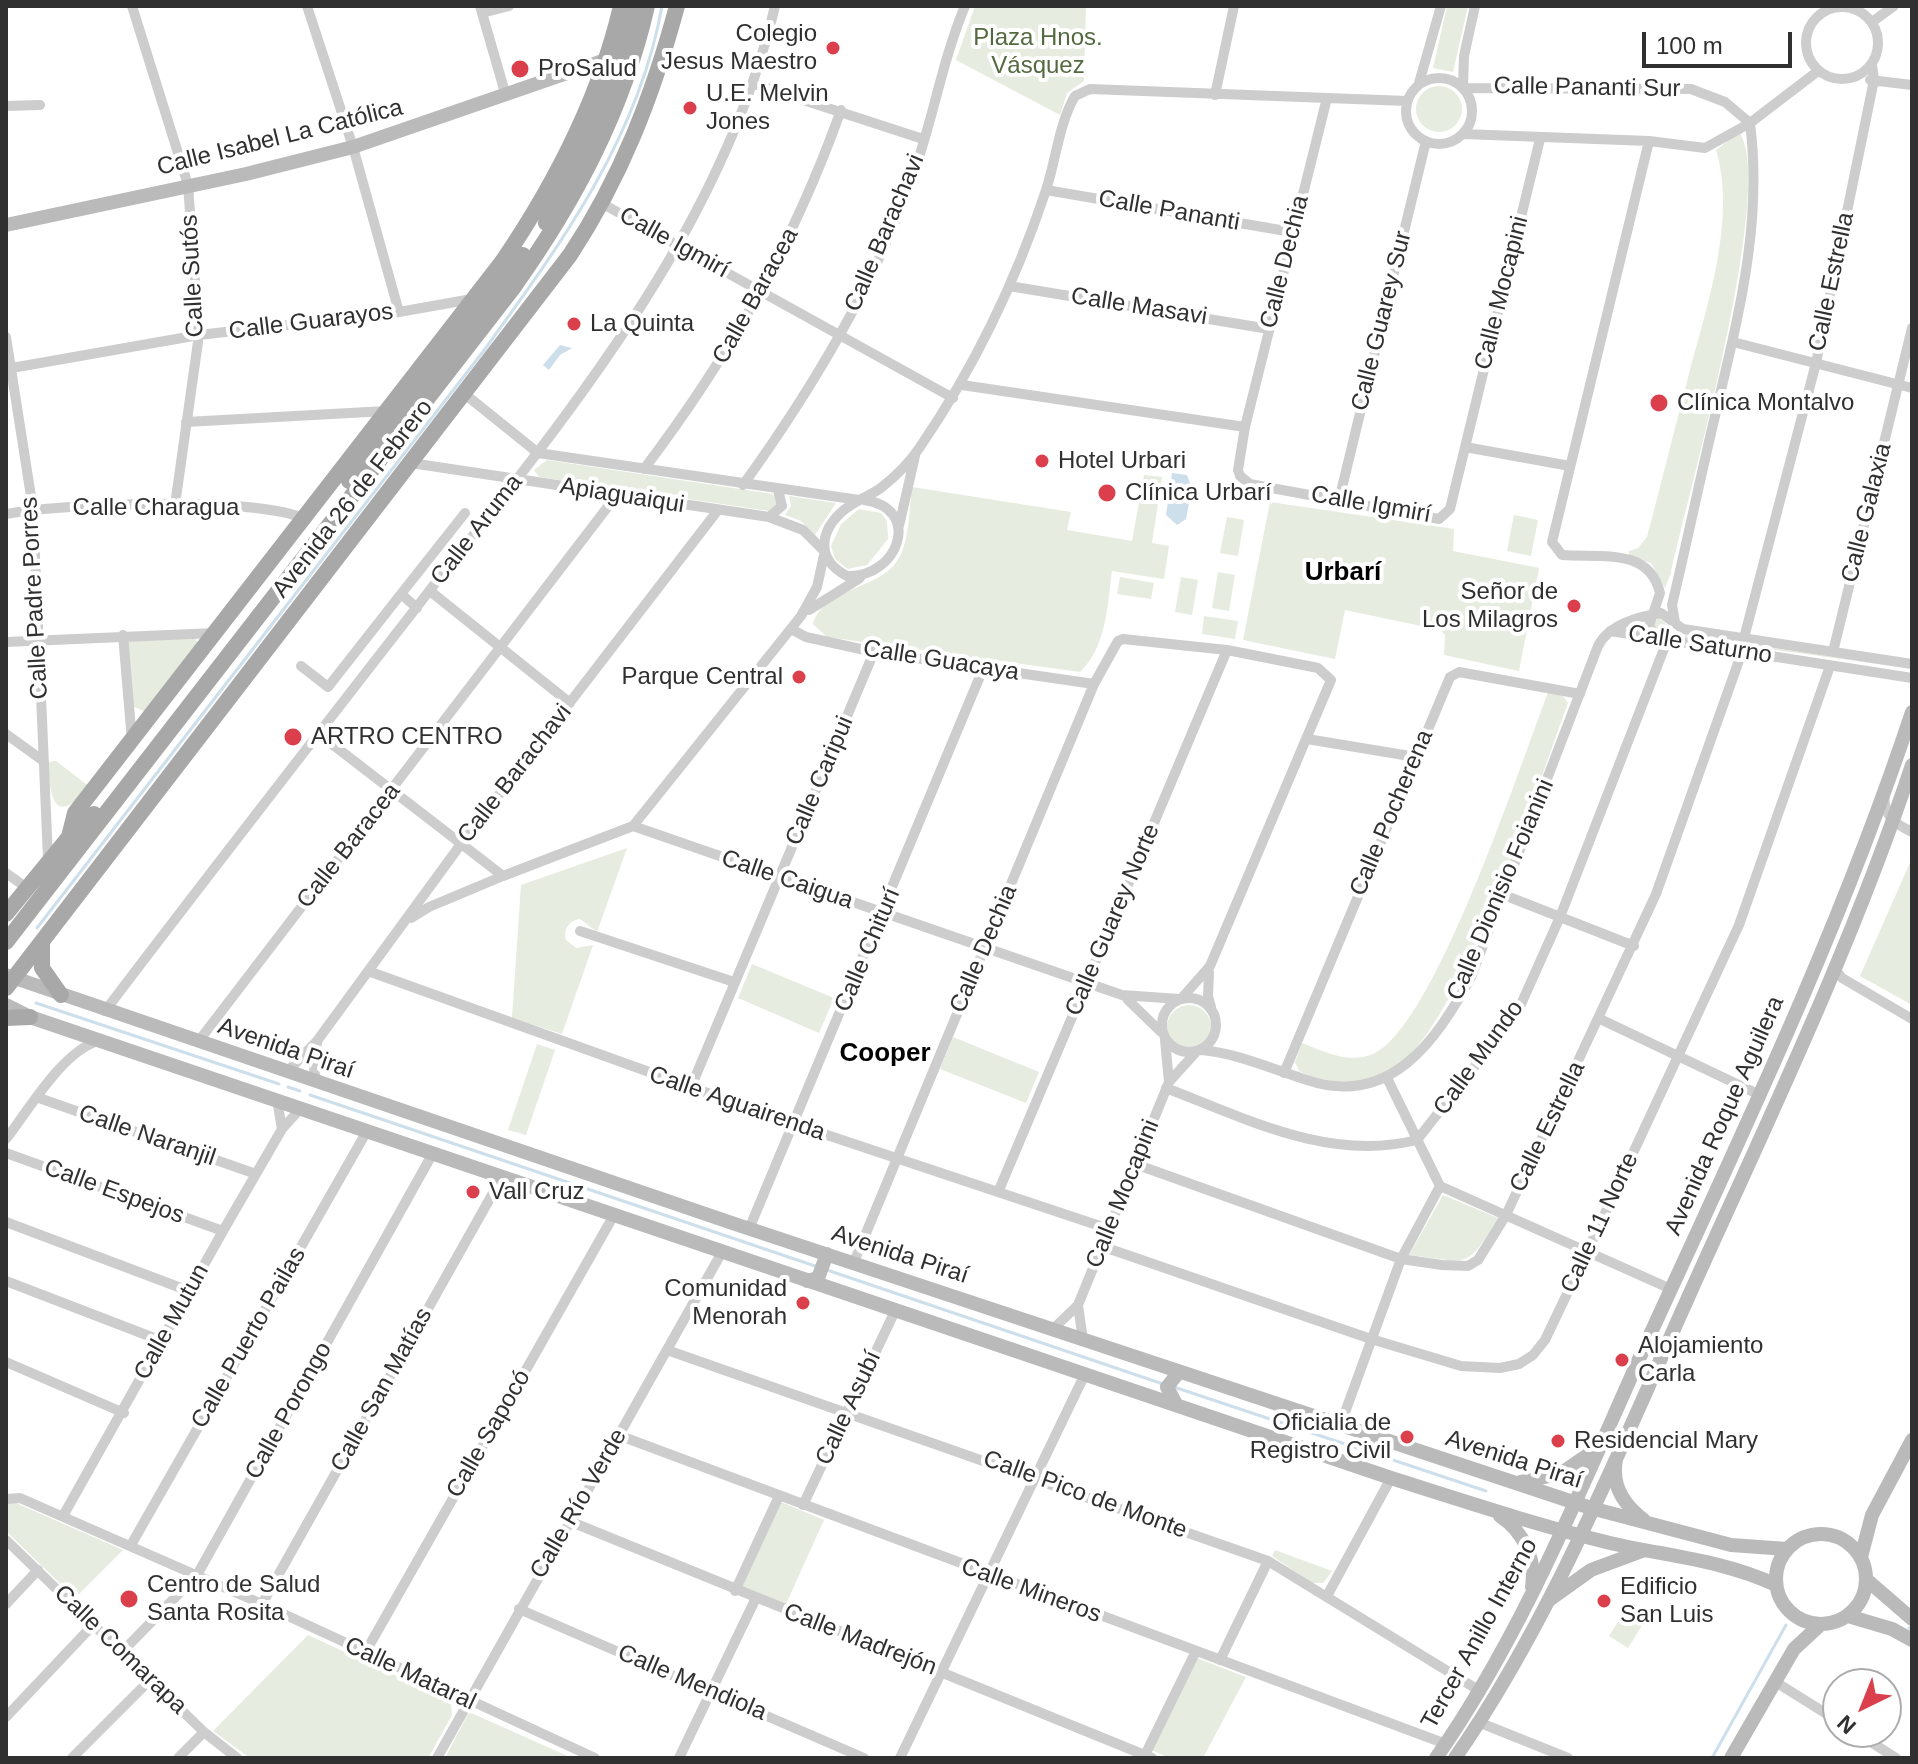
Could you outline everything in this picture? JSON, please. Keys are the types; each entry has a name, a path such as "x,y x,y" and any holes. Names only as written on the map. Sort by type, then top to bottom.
{"main road":[{"name":"Avenida 26 de Febrero","path":"69,837 75,813 305,519 541,205 583,121 621,6"},
{"name":"Avenida 26 de Febrero","path":"6,914 69,837 87,824 550,218 592,135 635,6"},
{"name":"Avenida 26 de Febrero","path":"6,942 513,288 560,221 604,136 647,6"},
{"name":"Avenida 26 de Febrero","path":"9,980 539,299 603,204 655,82 677,6"},
{"name":"Calle Isabel La Católica","path":"6,225 353,147 605,60"},
{"path":"349,461 382,439"},
{"path":"147,724 180,701"},
{"name":"Avenida Roque Aguilera","path":"1561,1531 1760,1095 1870,835 1912,712"},
{"name":"Avenida Roque Aguilera","path":"1578,1535 1835,969 1893,823 1912,765"},
{"path":"42,941 42,968 61,995"},
{"name":"Avenida Piraí","path":"9,980 749,1229 824,1263 854,1262 1053,1329 1168,1372 1573,1503 1731,1545 1787,1549"},
{"path":"6,1005 30,1017 895,1311 1153,1394 1391,1478 1561,1531 1643,1551 1727,1565 1776,1585"},
{"path":"6,1018 30,1017"},
{"path":"274,1098 287,1072"},
{"path":"308,1110 306,1095 320,1084"},
{"path":"807,1281 824,1263"},
{"path":"1153,1394 1168,1372"},
{"path":"1168,1372 1167,1387 1173,1401"},
{"path":"1848,1616 1865,1593 1867,1580 1861,1557 1872,1515 1912,1440"},
{"path":"1511,1482 1560,1474 1601,1444"},
{"path":"1618,1452 1616,1483 1622,1498 1644,1521 1659,1526"},
{"path":"1492,1510 1515,1529 1531,1555 1538,1599 1591,1570 1643,1551"},
{"path":"1838,1537 1872,1515"},
{"name":"Tercer Anillo Interno","path":"1436,1758 1453,1752 1538,1599 1561,1531"},
{"name":"Tercer Anillo Interno","path":"1471,1720 1480,1691 1578,1535"},
{"path":"1820,1625 1797,1618 1781,1601 1776,1572 1787,1549 1810,1535 1838,1537 1861,1557"},
{"path":"1867,1580 1907,1615 1892,1629"},
{"path":"1731,1758 1794,1649 1820,1625 1848,1616 1892,1629 1912,1640"},
{"path":"1794,1649 1797,1618"}],"street":[{"name":"Calle Sutós","path":"132,6 188,185 199,335 175,505"},
{"path":"307,6 353,147 399,312"},
{"path":"506,96 481,10 509,6"},
{"name":"Calle Aruma","path":"105,1011 518,480 612,350 680,246 754,84 775,6"},
{"name":"Calle Barachavi","path":"743,485 790,419 840,338 890,233 965,6"},
{"path":"1215,95 1234,6"},
{"path":"1441,6 1419,83 1407,101 1405,111 1411,129 1426,141 1446,143 1463,134 1649,141 1705,148 1750,123 1818,71"},
{"path":"1463,134 1472,115 1463,87 1464,56 1475,6"},
{"path":"1811,6 1815,18 1806,45 1818,71 1836,79 1855,77 1912,85"},
{"path":"1872,22 1894,6"},
{"path":"1815,18 1834,8 1845,7 1872,22 1879,43 1872,64 1855,77"},
{"name":"Calle Estrella","path":"1744,638 1816,363 1874,80 1872,64"},
{"path":"1419,83 1440,77 1463,87"},
{"path":"754,84 923,139"},
{"name":"Calle Pananti Sur","path":"1463,87 1691,89 1725,102 1750,123"},
{"path":"406,921 429,907 503,876 633,826 801,616 817,587 823,552 837,518 916,454 962,385 1009,286 1046,190 1072,102 1082,92 1090,89 1407,101"},
{"name":"Calle Dechia","path":"1245,427 1327,98"},
{"path":"6,106 40,105"},
{"name":"Calle Baracea","path":"644,469 688,412 763,292 798,221 841,110"},
{"path":"1675,623 1671,615 1675,589 1733,342 1754,220 1755,167 1750,123"},
{"name":"Calle Mocapini","path":"1465,447 1540,139"},
{"name":"Calle Guarey Sur","path":"1339,500 1426,141"},
{"path":"1649,141 1552,542 1555,551 1562,555 1643,563 1656,578 1660,593 1656,613"},
{"name":"Calle Pananti","path":"1046,190 1292,232"},
{"name":"Calle Igmirí","path":"603,204 953,398"},
{"name":"Calle Masavi","path":"1009,286 1269,329"},
{"name":"Calle Guarayos","path":"8,369 199,335 399,312 474,298"},
{"name":"Calle Galaxia","path":"1833,652 1912,328"},
{"name":"Calle Padre Porres","path":"6,337 8,369 33,509 41,639 42,760 48,861"},
{"path":"1733,342 1912,388"},
{"path":"962,385 1245,427"},
{"name":"Apiaguaiqui","path":"466,395 538,453 862,500"},
{"path":"186,422 386,411"},
{"name":"Calle Igmirí","path":"1245,427 1238,470 1244,481 1445,517 1450,509 1465,447"},
{"path":"1465,447 1570,466"},
{"path":"801,616 884,565 893,553 916,454"},
{"name":"Apiaguaiqui","path":"411,463 769,517 803,530 823,552"},
{"path":"769,517 782,506 778,490"},
{"name":"Calle Baracea","path":"198,1042 616,496"},
{"path":"862,500 883,505 899,526"},
{"name":"Calle Charagua","path":"6,514 33,509 175,505 287,510 305,519"},
{"name":"Calle Barachavi","path":"287,1072 317,1041 461,844 718,510"},
{"path":"301,666 328,687 465,513"},
{"path":"823,552 837,571 847,576 866,575"},
{"path":"1660,593 1675,589"},
{"path":"1662,640 1649,626 1675,589"},
{"path":"430,591 570,703"},
{"path":"401,594 417,608"},
{"name":"Calle Saturno","path":"1610,631 1633,619 1656,613 1665,614 1683,629 1912,664"},
{"name":"Calle Guacaya","path":"791,629 806,637 874,652 1094,684"},
{"name":"Calle Saturno","path":"1610,631 1912,678"},
{"name":"Calle Dionisio Foianini","path":"1199,1051 1240,1058 1339,1087 1366,1086 1387,1078 1425,1045 1455,1005 1504,895 1602,639 1610,631"},
{"path":"6,642 215,633"},
{"path":"123,635 132,743"},
{"name":"Calle Dechia","path":"854,1262 1094,684 1121,639 1227,650"},
{"name":"Calle Mundo","path":"1167,1085 1277,1131 1324,1144 1363,1148 1417,1140 1518,1011 1560,917 1662,640"},
{"path":"1217,1024 1213,1040 1199,1051 1179,1050 1164,1037 1166,1011 1210,966 1331,686 1328,675 1318,668 1227,650"},
{"name":"Calle Guarey Norte","path":"999,1190 1227,650"},
{"name":"Calle Caripui","path":"691,1087 874,652"},
{"name":"Calle Estrella","path":"1135,1164 1401,1259 1468,1266 1478,1260 1506,1215 1634,946 1683,821 1742,652"},
{"name":"Calle 11 Norte","path":"1101,1246 1371,1339 1461,1366 1500,1368 1519,1364 1533,1355 1545,1340 1739,925 1830,666"},
{"name":"Calle Chiturí","path":"749,1229 983,669"},
{"name":"Calle Pocherena","path":"1284,1073 1416,757 1454,674 1580,694"},
{"path":"6,734 42,760"},
{"path":"319,734 503,876"},
{"path":"1307,739 1416,757"},
{"path":"1884,796 1886,810 1893,823 1912,832"},
{"path":"1870,835 1880,826 1893,823"},
{"name":"Calle Caigua","path":"633,826 1122,995 1180,999"},
{"path":"6,873 27,888"},
{"path":"1504,895 1634,946"},
{"path":"580,931 734,982"},
{"path":"1210,966 1208,996 1212,1010 1224,1044 1240,1058"},
{"path":"1835,969 1842,978 1912,1019"},
{"name":"Calle Aguairenda","path":"368,971 794,1124 1109,1229"},
{"name":"Calle Caigua","path":"1122,995 1145,1013 1164,1037"},
{"path":"1180,999 1199,999 1212,1010"},
{"path":"1600,1019 1760,1095"},
{"path":"63,1028 72,1042 69,1058"},
{"name":"Calle Mocapini","path":"1164,1037 1167,1085"},
{"path":"6,1139 69,1058 84,1046 102,1041"},
{"path":"317,1041 313,1061 320,1084"},
{"name":"Calle Barachavi","path":"272,1067 287,1063 317,1041"},
{"name":"Calle Mocapini","path":"1053,1329 1078,1305 1167,1085 1199,1051"},
{"path":"1387,1078 1440,1186 1671,1289"},
{"name":"Calle Naranjil","path":"39,1098 256,1174"},
{"path":"274,1098 282,1129"},
{"name":"Calle Mutun","path":"63,1516 282,1129 308,1110"},
{"name":"Calle Puerto Pailas","path":"131,1545 367,1131"},
{"name":"Calle Espejos","path":"6,1153 223,1231"},
{"name":"Calle Porongo","path":"122,1652 197,1575 433,1153"},
{"name":"Calle San Matías","path":"262,1604 502,1177"},
{"path":"1340,1426 1401,1259 1440,1186"},
{"name":"Calle Sapocó","path":"365,1653 614,1215"},
{"path":"6,1222 189,1291"},
{"name":"Calle Río Verde","path":"437,1758 722,1252"},
{"path":"6,1281 162,1341"},
{"name":"Calle Mocapini","path":"1078,1305 1083,1340"},
{"name":"Calle Asubí","path":"803,1505 895,1311"},
{"name":"Calle Pico de Monte","path":"667,1350 1037,1477 1268,1561 1480,1691"},
{"path":"6,1362 124,1413"},
{"path":"900,1758 1085,1374"},
{"name":"Calle Mineros","path":"618,1435 988,1576 1220,1660 1453,1752"},
{"path":"1327,1596 1391,1478"},
{"path":"735,1591 779,1496"},
{"name":"Calle Mataral","path":"6,1499 20,1498 131,1545 595,1758"},
{"name":"Calle Madrejón","path":"569,1521 755,1600 1149,1756"},
{"name":"Calle Comarapa","path":"6,1540 204,1732 237,1758"},
{"path":"1220,1660 1268,1561"},
{"path":"6,1604 38,1570"},
{"path":"679,1758 755,1600"},
{"name":"Calle Mendiola","path":"519,1609 864,1758"},
{"path":"6,1717 93,1625"},
{"path":"1149,1756 1196,1651"},
{"path":"72,1758 151,1679"},
{"path":"1774,1681 1822,1711"},
{"path":"1471,1720 1568,1758"},
{"path":"178,1758 204,1732"}],"green space":[{"name":"Plaza Hnos. Vásquez","path":"975,6 1086,6 1084,81 1067,93 1060,115 956,60"},
{"path":"1447,6 1468,6 1453,72 1433,68"},
{"path":"1439,86 1455,93 1462,109 1455,125 1439,132 1423,125 1416,109 1423,93"},
{"path":"1739,132 1748,163 1747,212 1738,274 1710,414 1665,588 1651,563 1629,556 1629,551 1638,548 1647,537 1717,264 1723,205 1722,177 1716,150"},
{"path":"547,460 773,494 778,504 769,511 539,477 534,470"},
{"path":"1144,475 1162,477 1152,543 1169,546 1164,579 1112,571 1101,638 1089,662 1080,672 827,637 813,624 829,602 882,575 893,566 906,538 912,487 1071,512 1067,530 1132,541"},
{"path":"789,496 836,503 815,535 801,521 785,515 791,506"},
{"path":"1270,502 1454,529 1453,551 1539,568 1519,671 1444,655 1445,635 1440,630 1345,610 1335,659 1243,640"},
{"path":"859,509 881,513 887,521 888,539 867,565 848,569 835,559 831,546 841,524"},
{"path":"1514,515 1538,520 1531,556 1507,551"},
{"path":"1227,517 1244,520 1238,556 1220,553"},
{"path":"1218,572 1235,575 1229,611 1212,608"},
{"path":"1120,577 1154,583 1151,599 1117,594"},
{"path":"1181,577 1198,580 1192,615 1175,612"},
{"path":"1204,616 1238,621 1235,639 1202,634"},
{"path":"1658,617 1678,634 1907,668 1659,634 1654,625"},
{"path":"195,639 199,644 148,713 132,706 127,640"},
{"path":"1549,690 1560,692 1568,703 1493,904 1442,1011 1415,1050 1388,1073 1366,1080 1343,1082 1320,1079 1299,1071 1295,1062 1302,1043 1346,1057 1373,1054 1397,1034 1423,996 1474,888"},
{"path":"56,761 90,787 78,799 62,807 56,804 50,788 47,762"},
{"path":"627,848 597,932 580,919 570,923 566,929 566,940 576,948 593,945 562,1034 512,1018 521,885"},
{"path":"1912,858 1912,1005 1860,976"},
{"path":"752,964 834,998 819,1033 738,998"},
{"path":"1189,1005 1205,1011 1211,1027 1205,1043 1189,1049 1173,1043 1167,1027 1173,1011"},
{"path":"953,1037 1039,1072 1026,1103 940,1069"},
{"path":"537,1044 555,1050 526,1135 508,1130"},
{"path":"1443,1195 1498,1218 1478,1248 1463,1259 1409,1255"},
{"path":"781,1502 824,1520 786,1604 742,1586"},
{"path":"6,1503 16,1503 123,1550 75,1598 6,1531"},
{"path":"1275,1550 1332,1571 1323,1583 1312,1583 1272,1556"},
{"path":"1629,1604 1648,1616 1628,1648 1609,1636"},
{"path":"308,1635 451,1701 452,1715 428,1758 250,1758 213,1731"},
{"path":"1197,1658 1246,1677 1203,1758 1170,1758 1151,1750"},
{"path":"469,1712 572,1758 445,1758"}],"water":[{"path":"560,345 572,348 560,355 549,370 543,365"},
{"path":"1172,473 1187,475 1192,488 1186,519 1177,525 1166,515"}],"waterway":[{"path":"37,928 485,349 541,270 616,144 651,54 662,6"},
{"path":"36,1003 279,1084"},
{"path":"288,1087 300,1091"},
{"path":"310,1095 815,1266"},
{"path":"827,1270 1163,1384"},
{"path":"1174,1387 1486,1491"},
{"path":"1712,1758 1786,1625"}],"place":[{"name":"Colegio Jesus Maestro","path":"833,48"},
{"name":"ProSalud","path":"520,69"},
{"name":"U.E. Melvin Jones","path":"690,108"},
{"name":"La Quinta","path":"574,324"},
{"name":"Clínica Montalvo","path":"1659,403"},
{"name":"Hotel Urbari","path":"1042,461"},
{"name":"Clínica Urbarí","path":"1107,493"},
{"name":"Señor de Los Milagros","path":"1574,606"},
{"name":"Parque Central","path":"799,677"},
{"name":"ARTRO CENTRO","path":"293,737"},
{"name":"Vall Cruz","path":"473,1192"},
{"name":"Comunidad Menorah","path":"803,1303"},
{"name":"Alojamiento Carla","path":"1622,1360"},
{"name":"Oficialia de Registro Civil","path":"1407,1437"},
{"name":"Residencial Mary","path":"1558,1441"},
{"name":"Centro de Salud Santa Rosita","path":"129,1599"},
{"name":"Edificio San Luis","path":"1604,1601"}],"district":[{"name":"Urbarí","path":"1343,573"},
{"name":"Cooper","path":"885,1054"}]}
